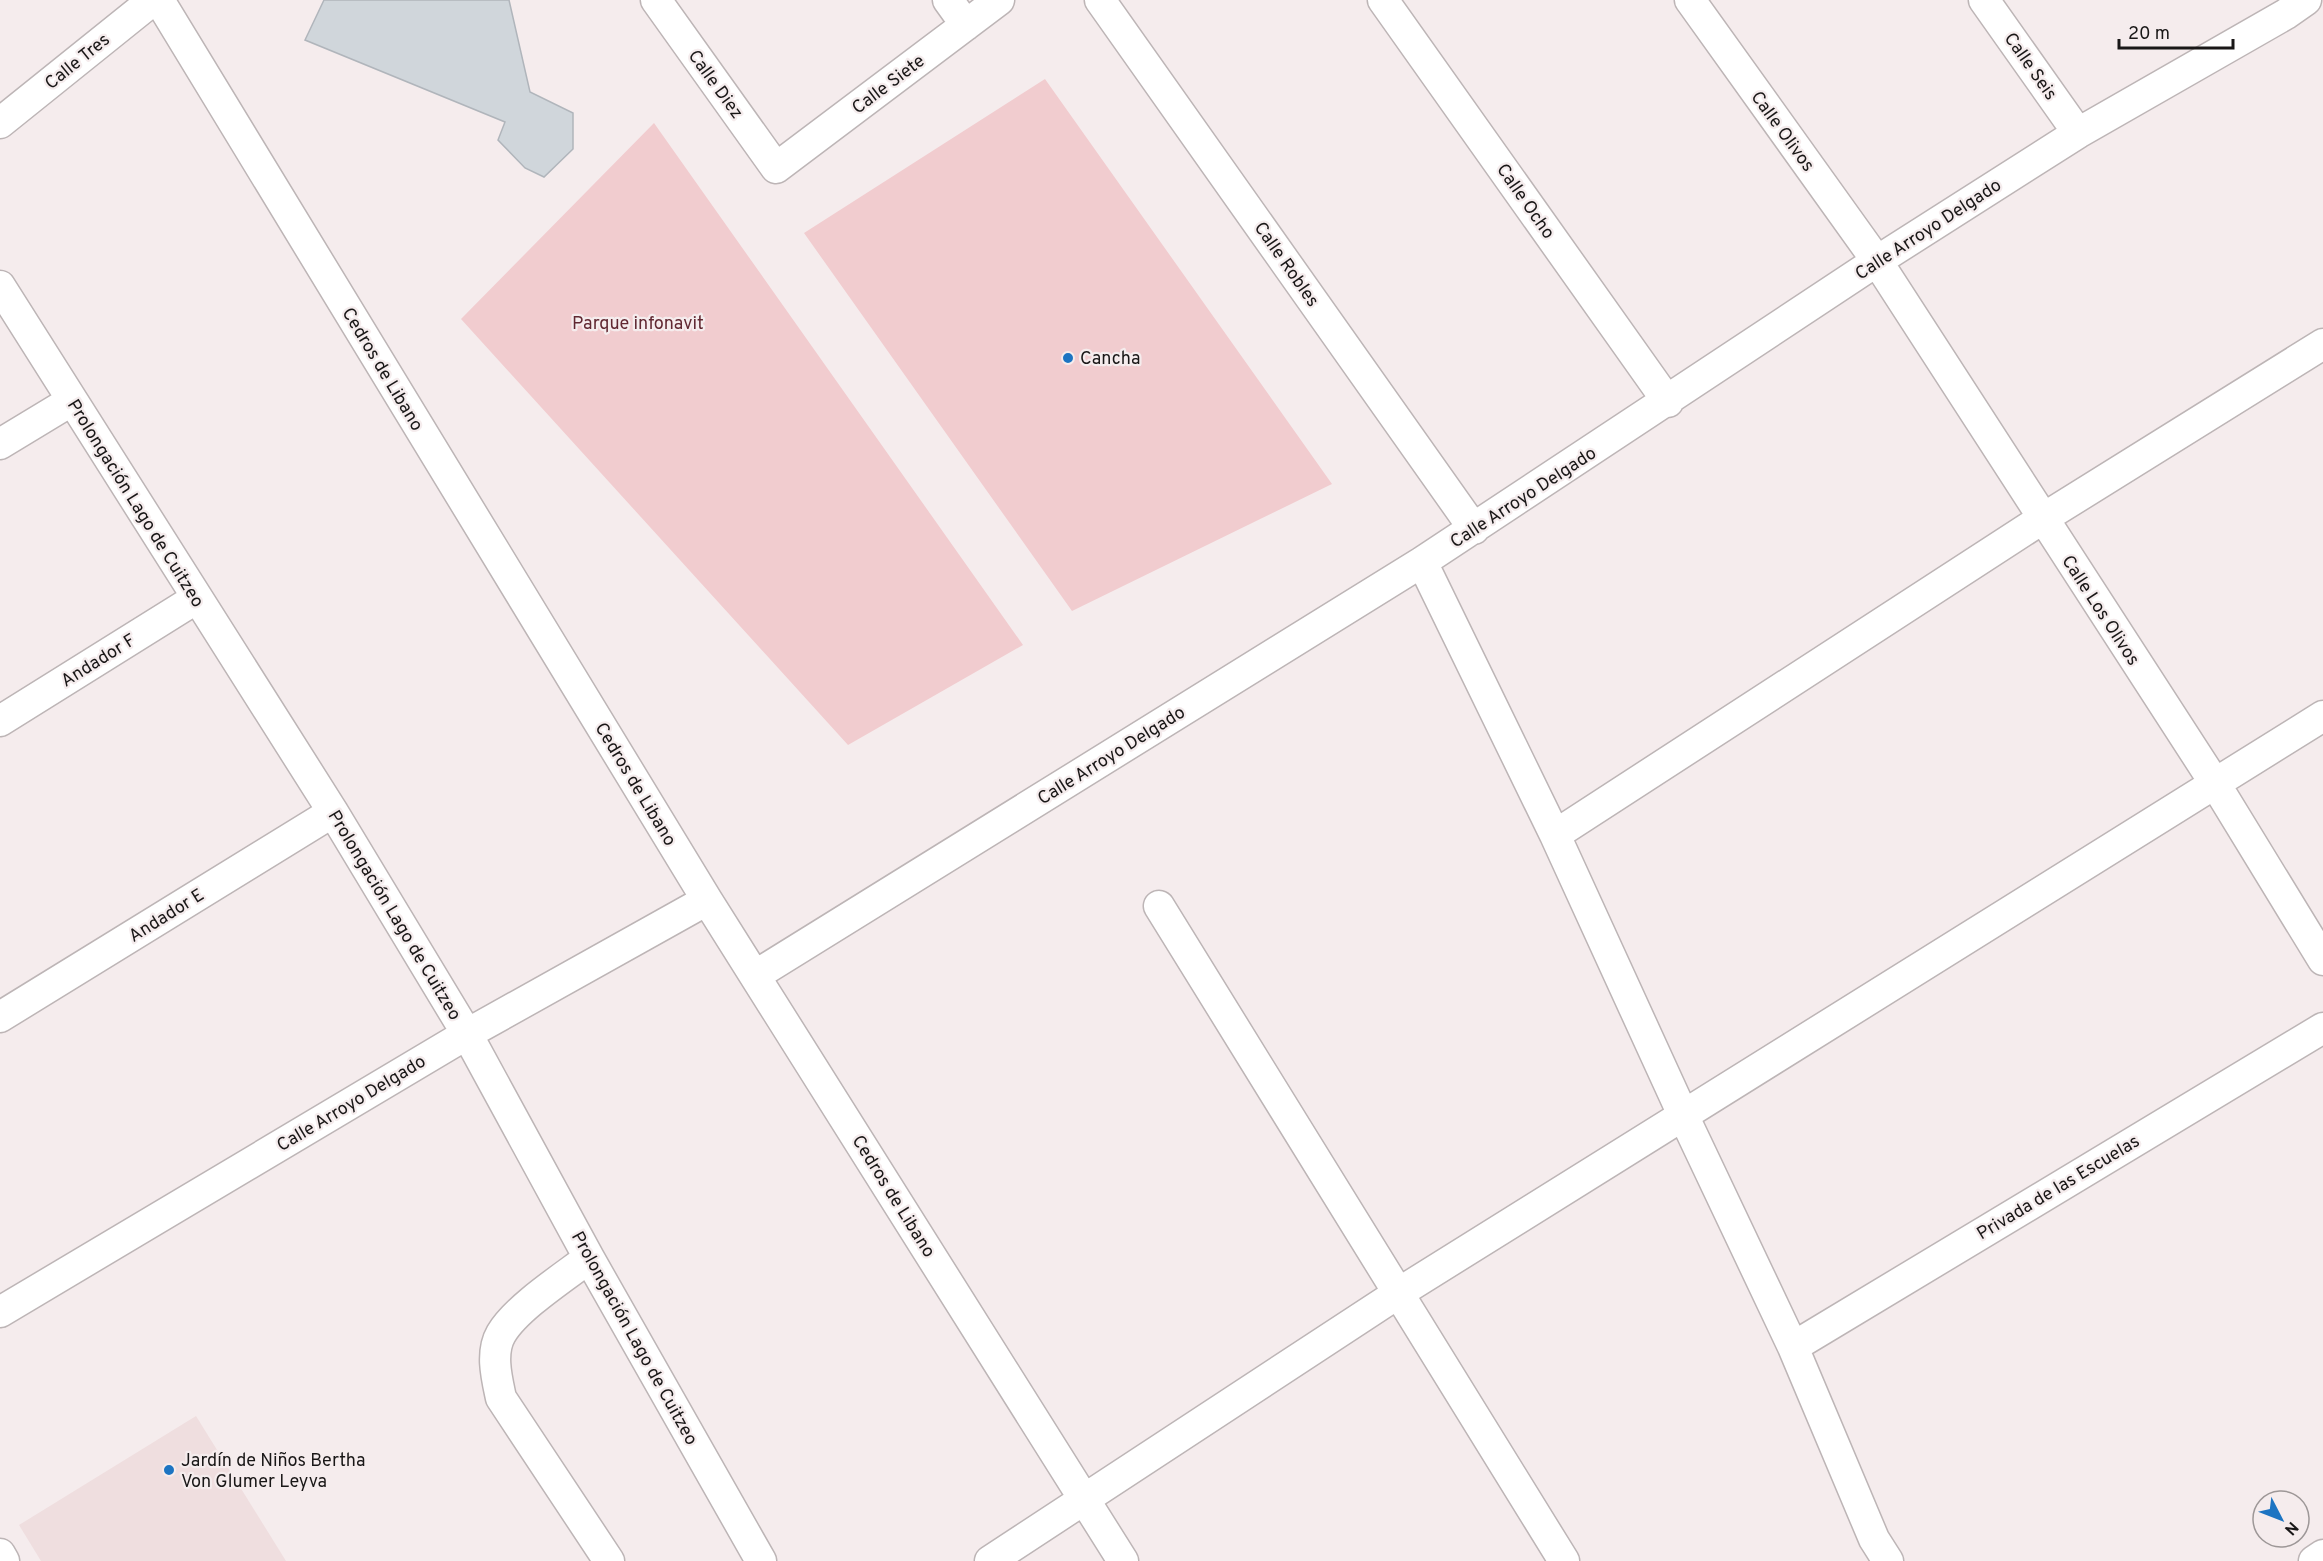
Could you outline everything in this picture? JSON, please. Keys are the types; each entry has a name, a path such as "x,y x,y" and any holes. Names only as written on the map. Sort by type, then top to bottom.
{"street":[{"name":"Calle Tres","path":"0,123 153,0"},
{"name":"Cedros de Libano","path":"159,0 706,900 756,975 1123,1561"},
{"name":"Calle Diez","path":"656,0 776,168"},
{"path":"948,0 966,25"},
{"name":"Calle Siete","path":"776,168 999,0"},
{"name":"Calle Robles","path":"1100,0 1474,529"},
{"name":"Calle Ocho","path":"1383,0 1668,402"},
{"name":"Calle Olivos","path":"1690,0 1877,261"},
{"name":"Calle Seis","path":"1984,0 2078,133"},
{"name":"Calle Arroyo Delgado","path":"756,975 1422,562 1668,402 1877,261 2078,133 2289,5"},
{"name":"Calle Los Olivos","path":"1877,261 2216,785 2323,960"},
{"name":"Prolongación Lago de Cuitzeo","path":"0,286 333,812 467,1034 589,1258 761,1561"},
{"path":"1555,835 2042,519 2323,344"},
{"path":"0,444 71,401"},
{"path":"1422,562 1555,835 1684,1117 1793,1347 1875,1539 1888,1561"},
{"name":"Andador F","path":"0,721 197,598"},
{"path":"990,1561 1397,1294 2216,785 2323,716"},
{"name":"Andador E","path":"0,1017 333,812"},
{"name":"Calle Arroyo Delgado","path":"0,1312 467,1034 706,900"},
{"path":"1159,906 1564,1561"},
{"name":"Privada de las Escuelas","path":"1793,1347 2323,1028"},
{"path":"589,1258 529,1304 500,1335 494,1368 501,1398 609,1561"},
{"path":"0,1554 4,1561"},
{"path":"2314,1561 2323,1555"}],"shaded area":[{"name":"Jardín de Niños Bertha Von Glumer Leyva","path":"196,1416 286,1561 41,1561 19,1525"}],"green space":[{"name":"Cancha","path":"1045,79 1332,484 1072,611 804,233"},
{"name":"Parque infonavit","path":"654,123 1023,645 848,745 461,319"}],"building":[{"path":"324,0 509,0 530,92 573,113 573,149 544,177 525,168 498,140 505,122 305,40"}],"place":[{"name":"Cancha","path":"1068,358"},
{"name":"Jardín de Niños Bertha Von Glumer Leyva","path":"169,1470"}]}
